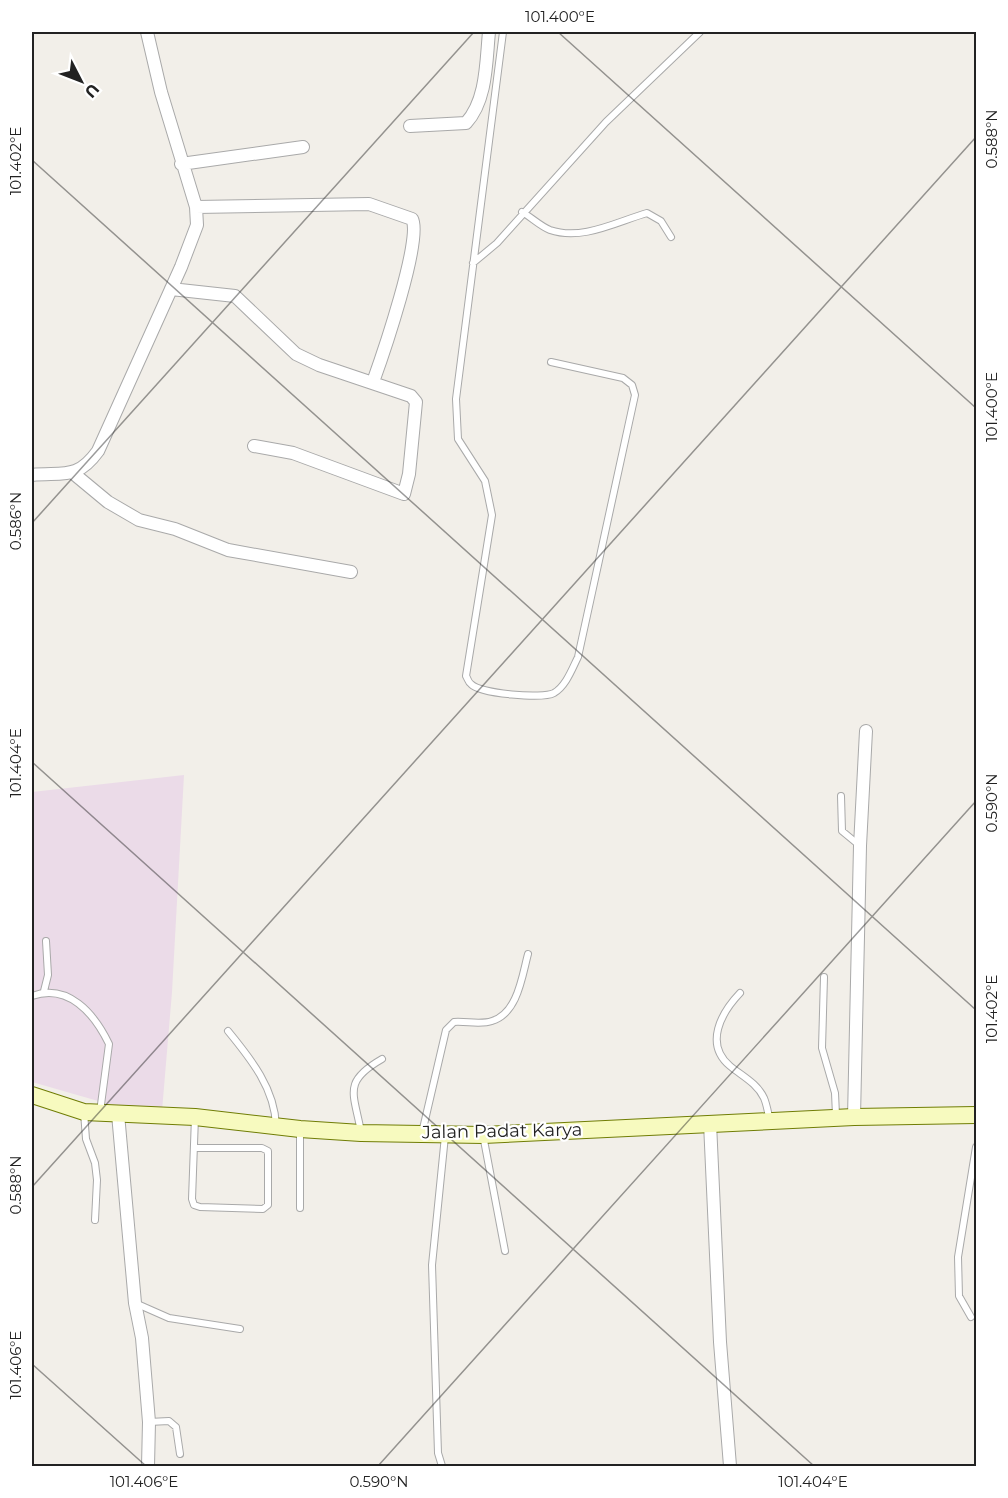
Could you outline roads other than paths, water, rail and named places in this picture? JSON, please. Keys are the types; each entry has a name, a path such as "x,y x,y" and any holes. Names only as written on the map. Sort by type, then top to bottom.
{"street":[{"path":"32,475 73,473 87,466 98,451 171,289 196,225 196,207 181,164 147,32"},
{"path":"410,126 466,123 475,114 480,100 489,32"},
{"path":"181,164 303,147"},
{"path":"196,207 369,204 412,219 415,223 413,238 401,301 373,382"},
{"path":"171,289 235,296 296,354 319,365 411,396 416,402 409,474 404,494 293,453 254,446"},
{"path":"73,473 108,502 139,520 175,529 228,550 351,572"},
{"path":"854,1117 860,846 866,731"},
{"name":"Jalan Padat Karya","path":"32,1095 92,1112 195,1116 300,1129 361,1133 483,1135 854,1117 976,1115"},
{"path":"118,1114 135,1303 142,1338 149,1422 148,1467"},
{"path":"710,1124 720,1342 730,1467"}],"lane":[{"path":"503,32 456,399 458,439 484,482 492,515 466,676 471,685 482,690 543,698 556,692 567,679 578,657 635,395 632,385 623,378 551,363"},
{"path":"472,264 496,243 606,122 700,32"},
{"path":"522,212 548,229 568,234 591,232 647,213 661,221 671,237"},
{"path":"841,796 843,831 860,846"},
{"path":"44,991 48,975 46,940"},
{"path":"422,1134 446,1030 454,1022 491,1022 507,1012 517,993 528,954"},
{"path":"824,977 822,1048 835,1093 836,1119"},
{"path":"32,996 44,991 69,995 89,1015 109,1044 86,1139 95,1163 97,1180 95,1220"},
{"path":"740,993 725,1010 718,1024 717,1042 720,1054 728,1065 748,1079 764,1097 770,1121"},
{"path":"228,1031 265,1084 275,1105 276,1126"},
{"path":"361,1133 353,1092 354,1081 365,1069 382,1059"},
{"path":"194,1148 262,1148 268,1151 268,1205 263,1209 200,1208 194,1204 192,1199 195,1116"},
{"path":"300,1129 300,1208"},
{"path":"442,1467 438,1453 432,1265 446,1133"},
{"path":"483,1135 505,1251"},
{"path":"971,1317 959,1296 958,1257 976,1147"},
{"path":"135,1303 169,1318 240,1329"},
{"path":"149,1422 169,1421 174,1424 178,1430 180,1454"}]}
